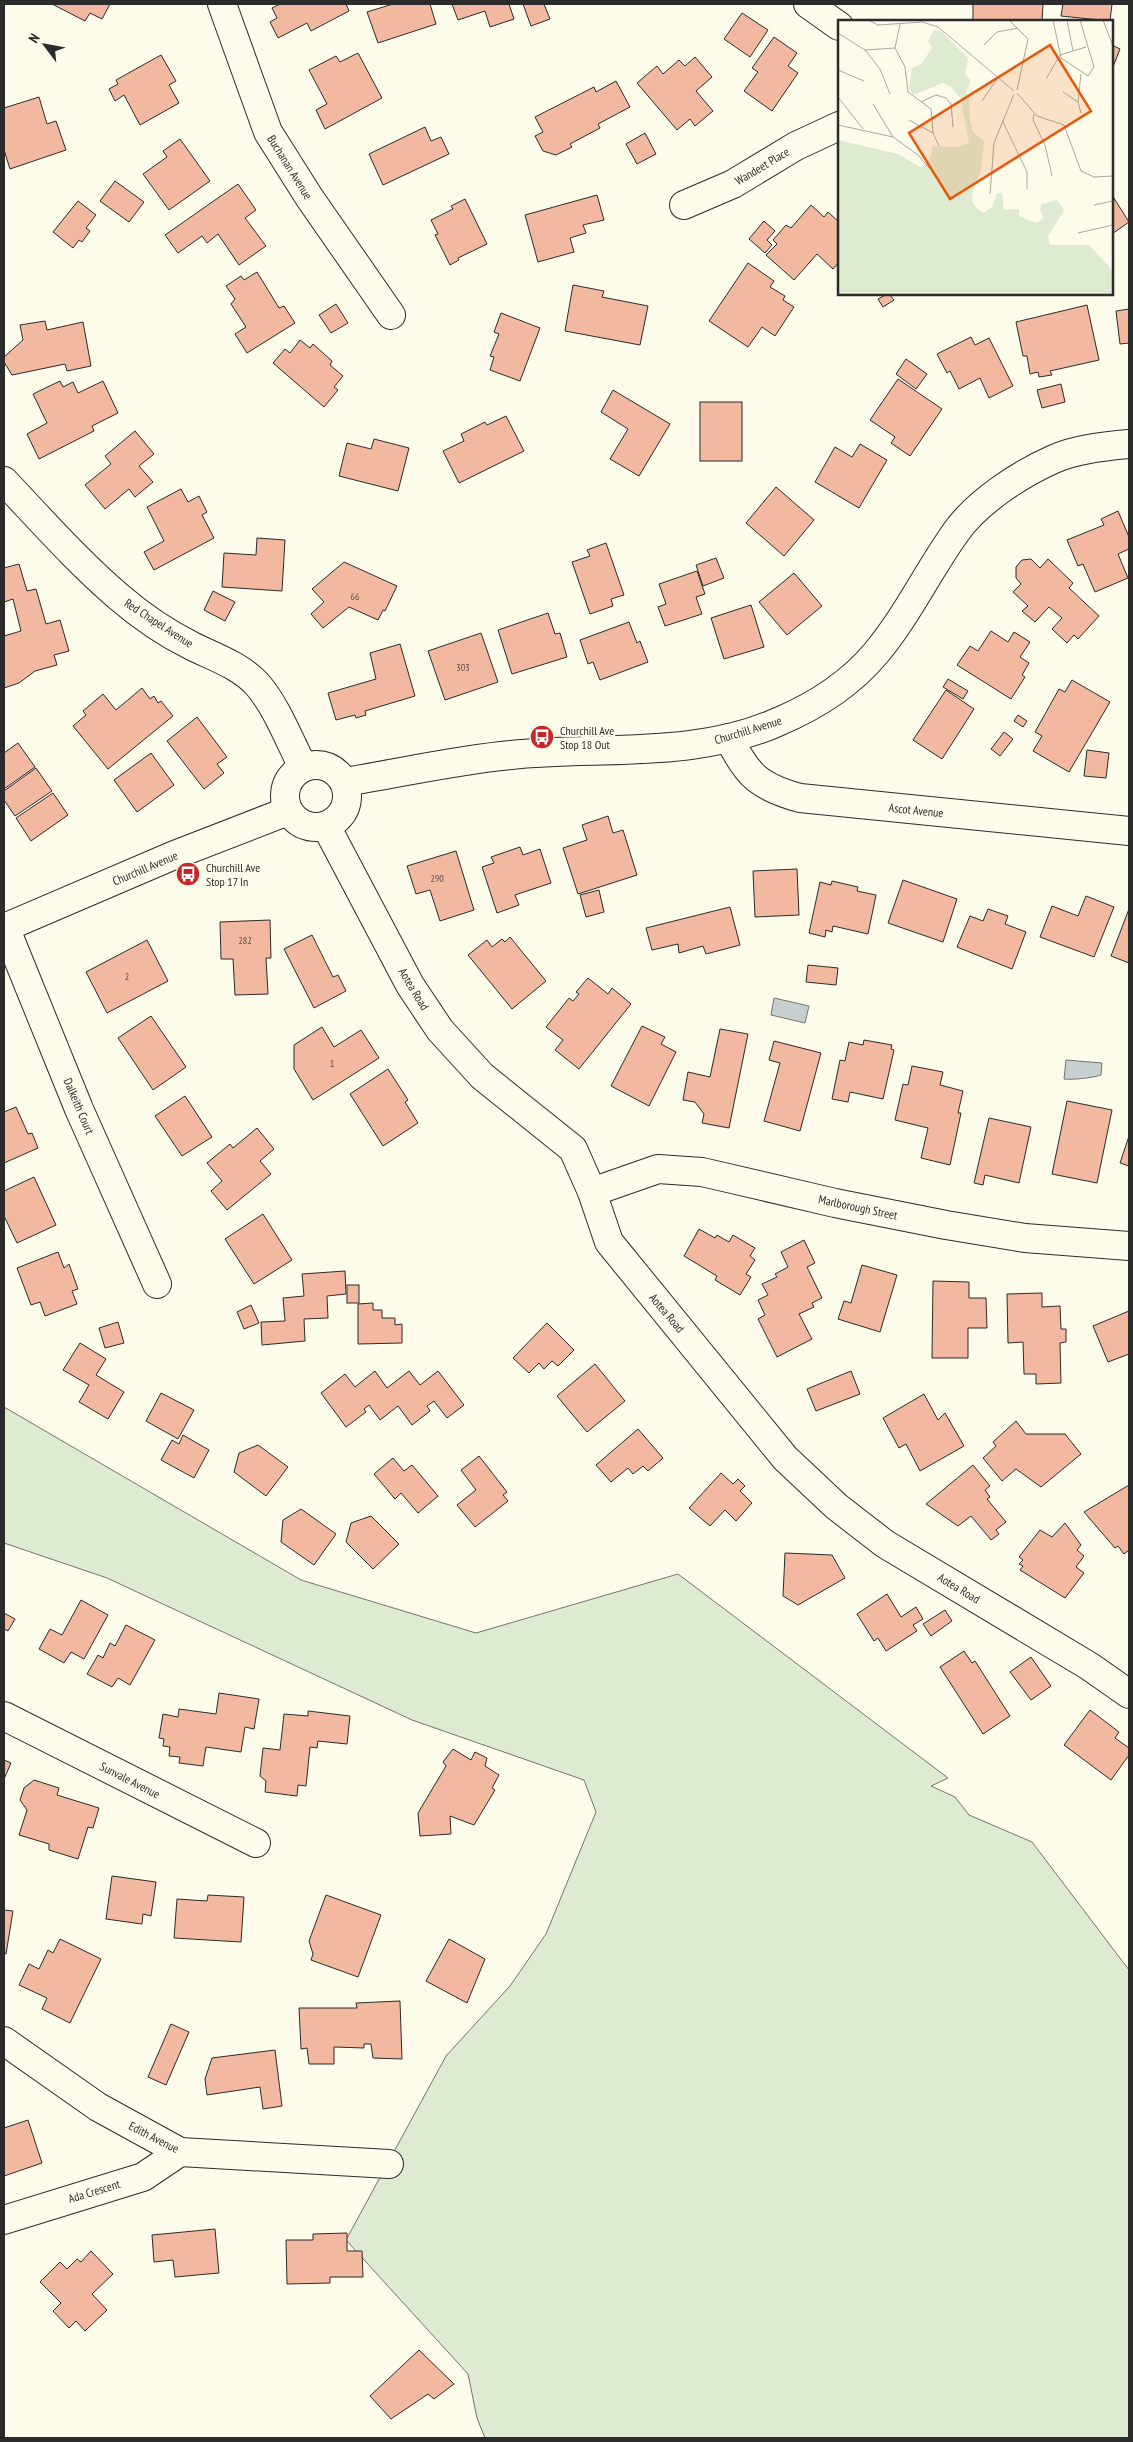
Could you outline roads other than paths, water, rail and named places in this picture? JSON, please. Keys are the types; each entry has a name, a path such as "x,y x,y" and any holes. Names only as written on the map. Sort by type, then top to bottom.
{"street":[{"name":"Buchanan Avenue","path":"222,4 235,35 268,132 308,197 391,314"},
{"path":"808,4 838,25"},
{"name":"Wandeet Place","path":"684,205 734,184 796,146 838,126"},
{"name":"Churchill Avenue","path":"345,782 510,755 687,745 729,738 779,722 820,701 849,678 875,653 957,530 1001,489 1055,459 1105,446 1129,444"},
{"name":"Red Chapel Avenue","path":"4,481 82,563 120,598 155,624 191,645 228,662 256,684 280,719 303,767"},
{"name":"Ascot Avenue","path":"729,738 740,761 754,779 774,791 800,798 1129,831"},
{"path":"312,764 331,768 345,782 347,803 343,813 326,826 304,825 288,811 285,790 294,772 303,767 312,764"},
{"name":"Churchill Avenue","path":"4,927 172,856 288,811"},
{"name":"Aotea Road","path":"326,826 410,985 440,1030 482,1076 573,1149 592,1192 609,1242 784,1458 836,1506 885,1544 1089,1666 1129,1694"},
{"name":"Dalkeith Court","path":"4,927 79,1109 157,1284"},
{"name":"Marlborough Street","path":"592,1192 658,1169 702,1172 835,1203 946,1225 1025,1238 1129,1246"},
{"name":"Sunvale Avenue","path":"4,1716 256,1843"},
{"name":"Edith Avenue","path":"4,2041 98,2107 180,2152 388,2164"},
{"name":"Ada Crescent","path":"4,2220 143,2177 180,2152"}],"place":[{"name":"Churchill Ave Stop 18 Out","path":"542,737"},
{"name":"Churchill Ave Stop 17 In","path":"188,874"}]}
